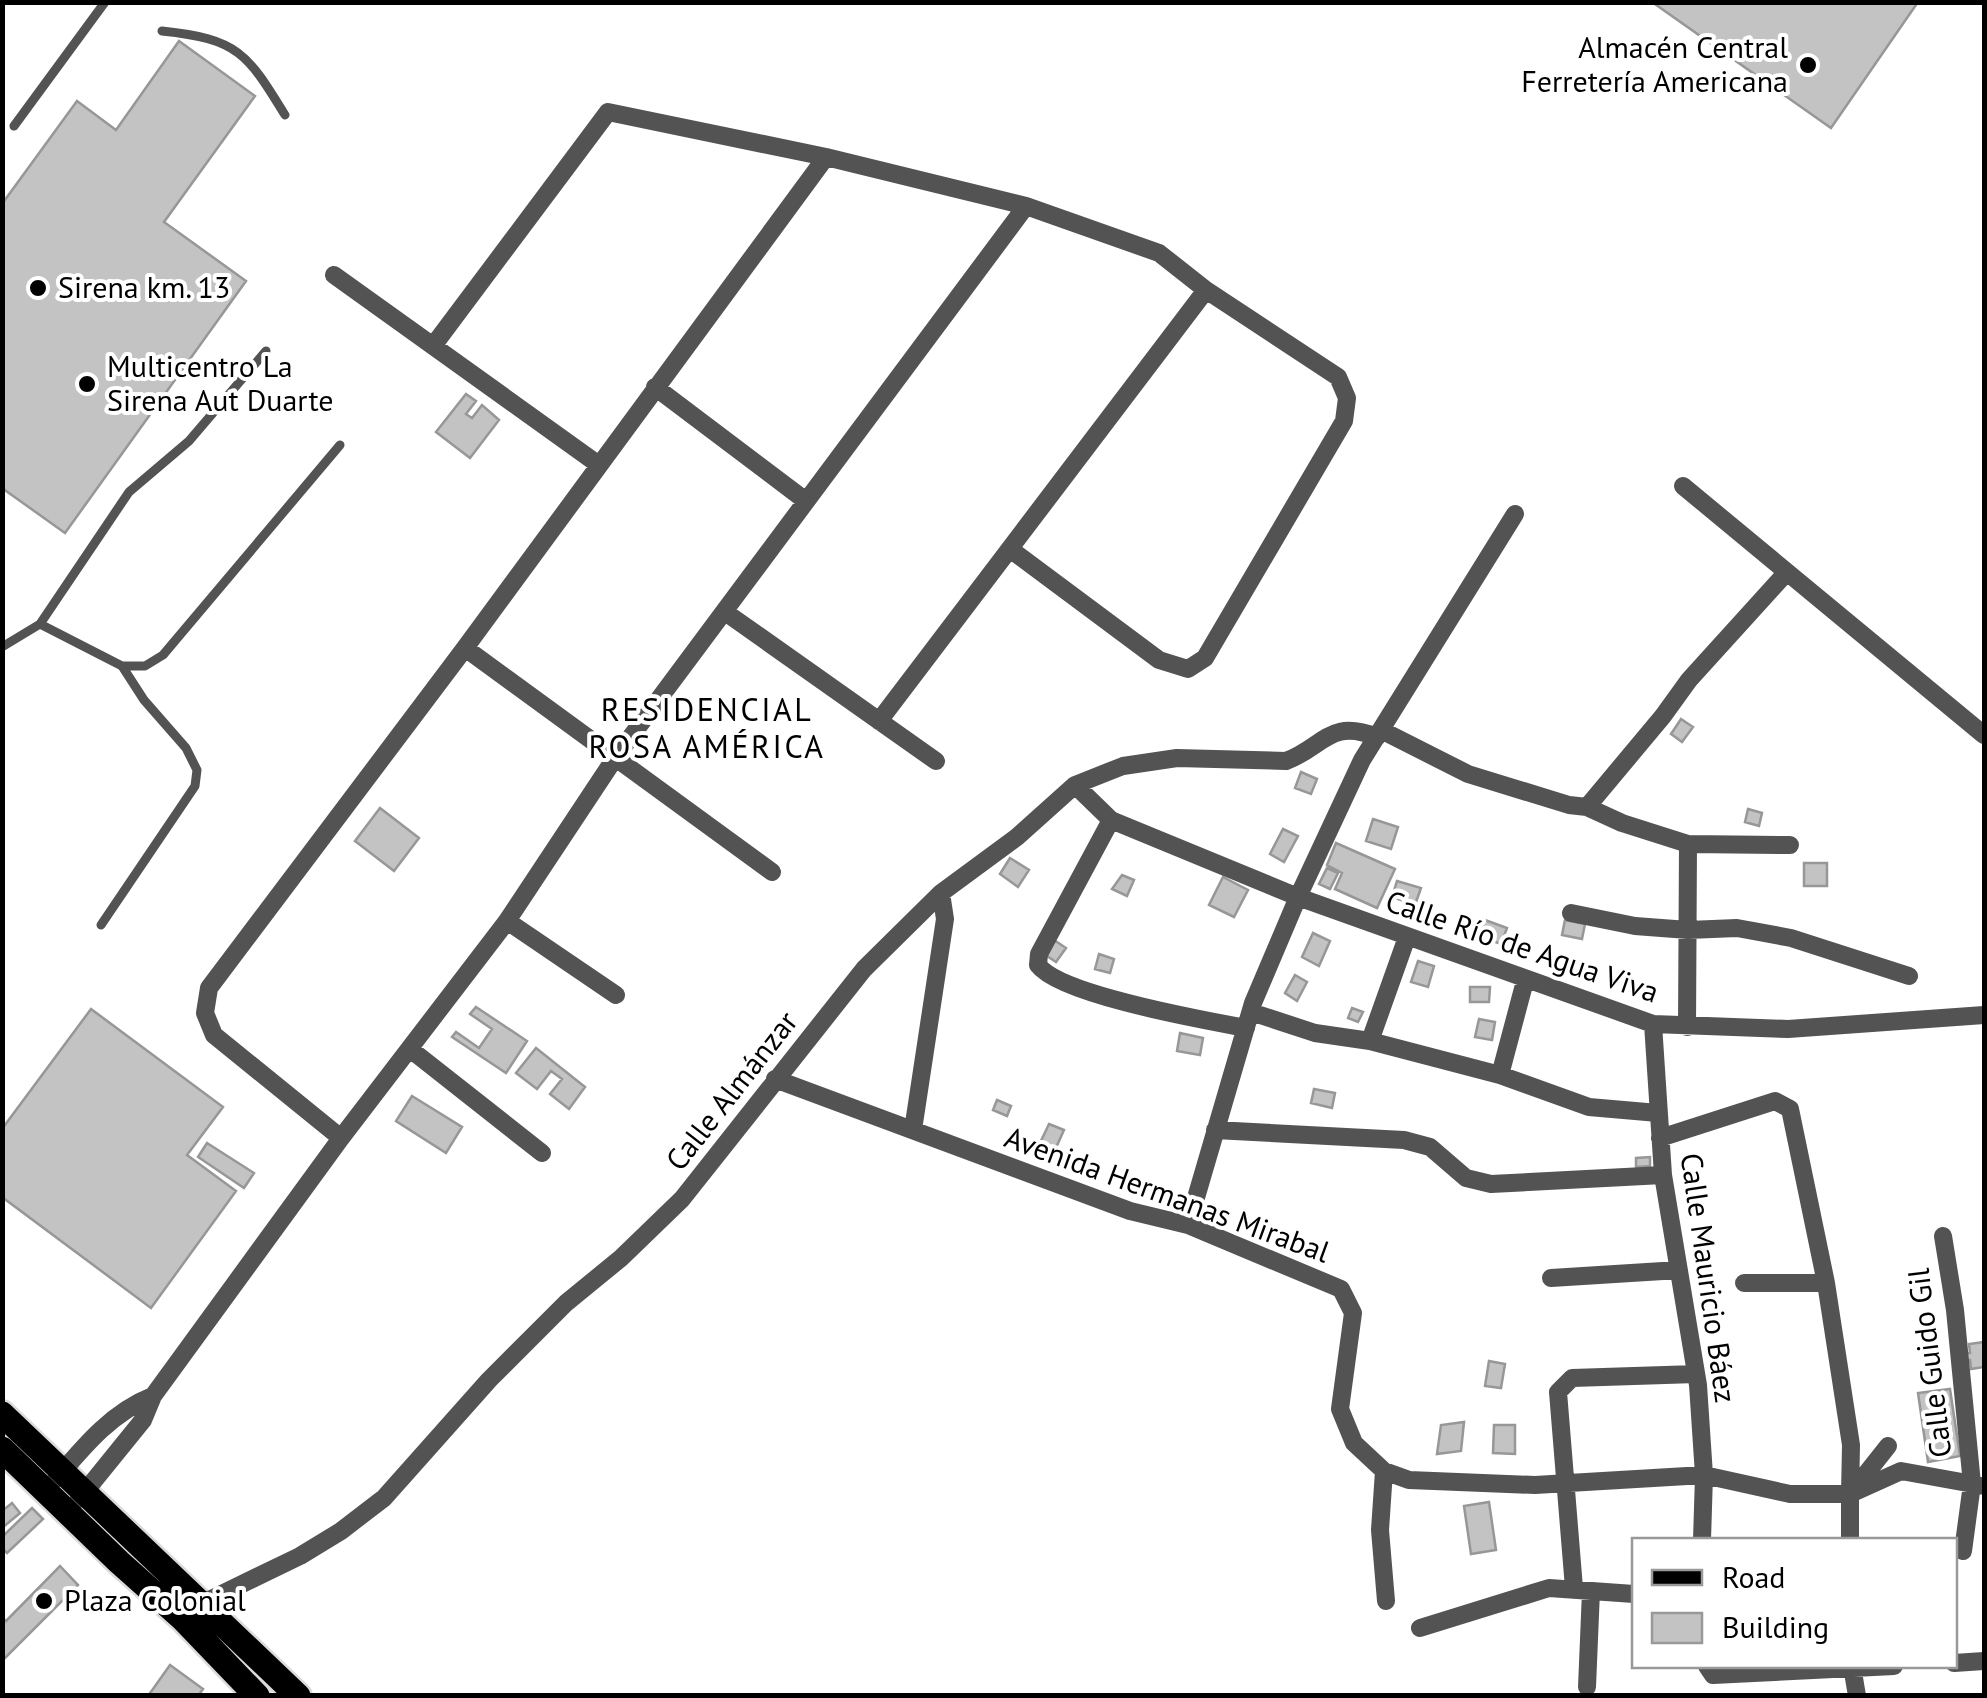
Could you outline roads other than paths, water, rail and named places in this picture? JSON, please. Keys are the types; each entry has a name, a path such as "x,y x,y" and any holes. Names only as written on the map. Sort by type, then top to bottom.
{"main road":[{"path":"2,1414 86,1492 193,1612 245,1691"},
{"path":"2,1449 68,1512 298,1696"}],"street":[{"path":"433,346 608,112 826,157 1026,206 1160,253 1206,290 1338,378 1347,398 1344,420 1205,658 1188,669 1160,660 1010,549"},
{"path":"341,1138 214,1035 204,1013 209,988 826,157"},
{"path":"68,1512 143,1420 153,1396 506,921 615,758 1026,206"},
{"path":"334,275 599,465"},
{"path":"879,721 1206,290"},
{"path":"655,387 806,501"},
{"path":"1683,486 1984,735"},
{"path":"1188,1225 1248,1020 1298,897 1362,760 1515,514"},
{"path":"1587,807 1690,680 1786,572"},
{"path":"725,612 936,761"},
{"path":"465,648 772,872"},
{"name":"Calle Almánzar","path":"193,1612 300,1556 384,1498 489,1380 682,1199 864,969 942,893 1016,837 1075,785 1123,766 1177,758 1286,761 1298,757 1324,736 1342,730 1379,734"},
{"path":"1379,734 1468,774 1587,807 1622,824 1688,844 1790,845"},
{"name":"Calle Río de Agua Viva","path":"1075,785 1111,820 1298,897 1652,1024 1788,1029 1984,1015"},
{"path":"1111,820 1039,954 1038,964 1052,978 1147,1008 1370,1041 1500,1075 1589,1108 1658,1113"},
{"path":"1687,1026 1688,844"},
{"path":"913,1130 945,919 942,893"},
{"path":"1571,912 1635,926 1737,928 1791,938 1909,976"},
{"path":"506,921 616,995"},
{"path":"1370,1041 1407,938"},
{"path":"1500,1075 1525,981"},
{"name":"Calle Mauricio Báez","path":"1652,1024 1663,1175 1696,1374 1704,1475 1702,1538"},
{"path":"410,1049 542,1153"},
{"name":"Avenida Hermanas Mirabal","path":"774,1079 1130,1212 1188,1225 1341,1289 1352,1313 1340,1409 1354,1443 1384,1471"},
{"path":"1660,1138 1775,1100 1790,1109 1826,1284 1851,1446 1850,1538"},
{"path":"1216,1130 1404,1140 1430,1148 1466,1178 1491,1184 1663,1175"},
{"name":"Calle Guido Gil","path":"1942,1236 1978,1485 1963,1551"},
{"path":"1551,1278 1679,1270"},
{"path":"1744,1283 1826,1284"},
{"path":"1587,1687 1582,1590 1564,1483 1558,1392 1572,1378 1696,1374"},
{"path":"46,1492 100,1430 128,1406 153,1396"},
{"path":"1850,1494 1888,1446"},
{"path":"1386,1601 1380,1530 1384,1471 1409,1480 1535,1485 1704,1475 1790,1494 1850,1494 1901,1471 1978,1485"},
{"path":"1420,1628 1549,1588 1632,1594"},
{"path":"1957,1663 1984,1662"},
{"path":"1709,1668 1714,1675 1821,1668"},
{"path":"1852,1668 1857,1696"}],"lane":[{"path":"14,126 105,2"},
{"path":"162,31 205,38 231,48 251,62 285,115"},
{"path":"2,647 40,624 129,492 190,441 266,351"},
{"path":"40,624 122,666 144,666 162,655 340,445"},
{"path":"100,926 194,786 198,770 186,748 144,700 122,666"}],"place":[{"name":"Almacén Central Ferretería Americana","path":"1808,65"},
{"name":"Sirena km. 13","path":"38,288"},
{"name":"Multicentro La Sirena Aut Duarte","path":"87,384"},
{"name":"Plaza Colonial","path":"44,1601"}],"district":[{"name":"RESIDENCIAL ROSA AMÉRICA","path":"707,728"}]}
